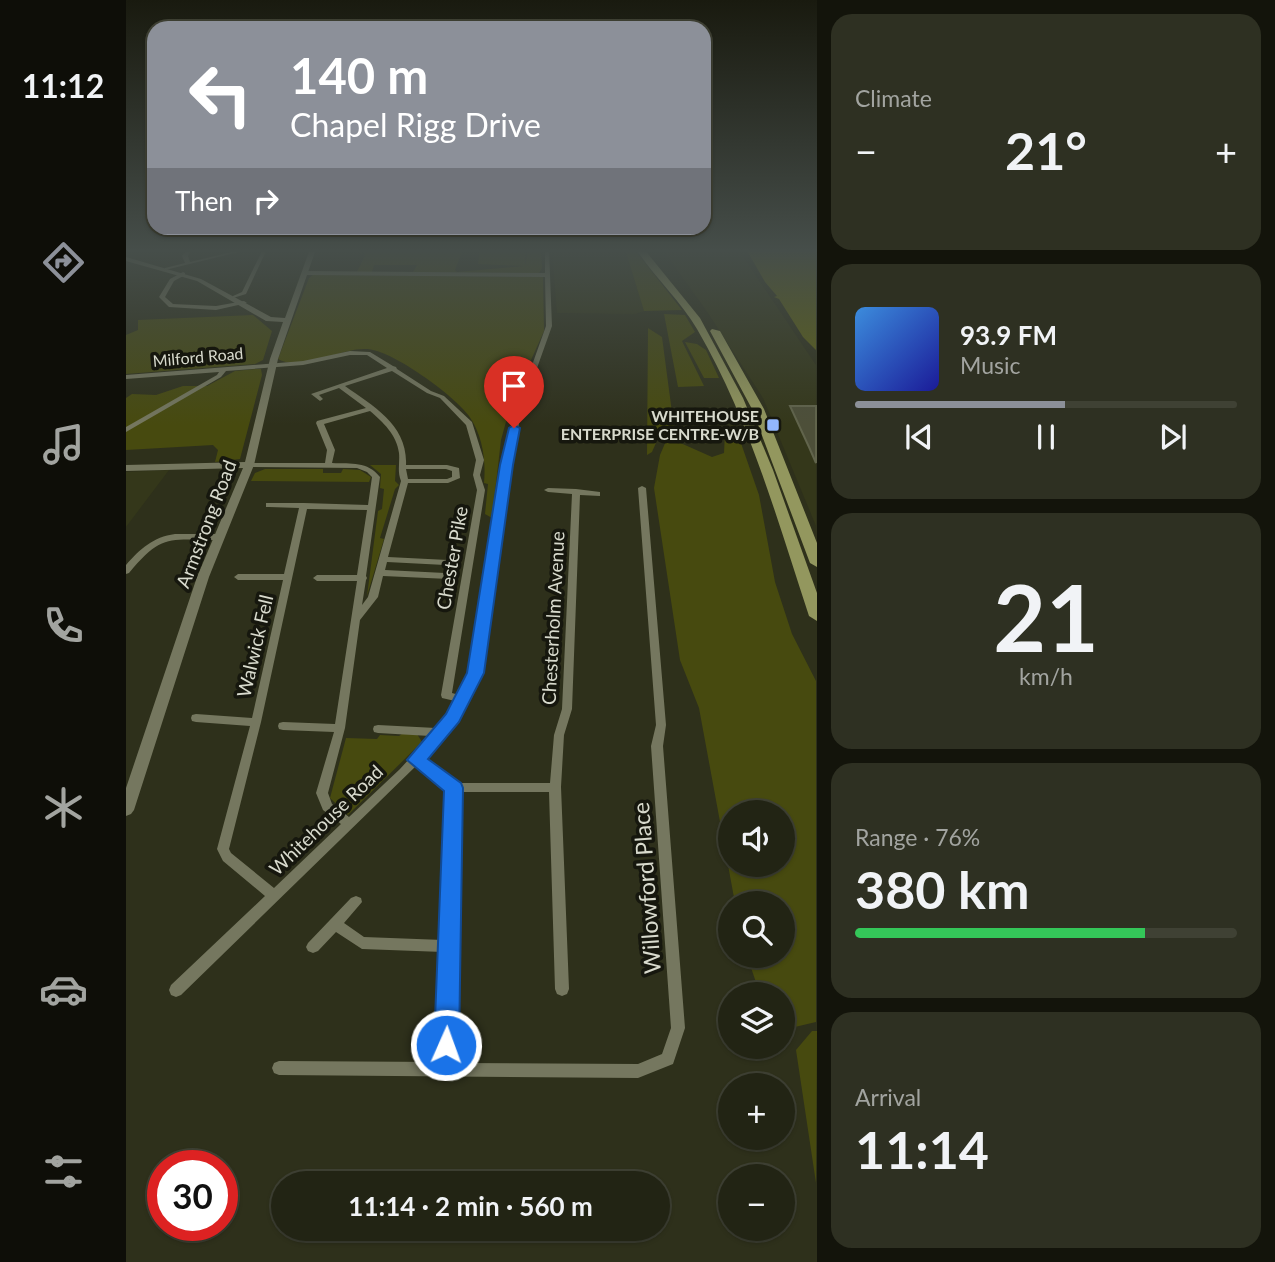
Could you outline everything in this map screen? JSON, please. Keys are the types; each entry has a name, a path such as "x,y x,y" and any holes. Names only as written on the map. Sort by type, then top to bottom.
{"main road":[{"path":"688,308 732,384 817,616"},
{"path":"698,308 714,329 754,400 817,562"}],"street":[{"path":"252,308 270,319 287,320"},
{"name":"Armstrong Road","path":"126,810 218,537 249,466 272,365 292,308"},
{"name":"Whitehouse Road","path":"176,990 416,760 464,700 475,673 506,465 519,410 549,326 549,308"},
{"name":"Chester Pike","path":"272,365 303,363 362,352 442,397 469,424 480,460 476,468 477,483 481,490 446,695 464,700"},
{"name":"Milford Road","path":"126,377 272,365"},
{"path":"126,430 219,376 225,368"},
{"path":"321,395 394,368"},
{"path":"340,386 371,409 395,434 402,446 405,481 373,597 355,621"},
{"path":"328,466 331,450 320,424 371,409"},
{"path":"126,468 358,466 374,474 376,481 340,728 323,793 327,807 348,824"},
{"path":"402,467 447,467 456,470 456,478 448,481 405,481"},
{"name":"Willowford Place","path":"446,1070 638,1071 668,1059 678,1028 658,758 660,712 642,488"},
{"path":"548,490 597,494"},
{"name":"Chesterholm Avenue","path":"562,989 555,787 559,736 568,709 576,491"},
{"path":"269,505 372,508"},
{"name":"Walwick Fell","path":"196,718 255,724 304,505"},
{"path":"126,571 145,547 154,541 165,538 218,537"},
{"path":"380,573 449,576 451,569 448,563 383,559"},
{"name":"Walwick Fell","path":"238,577 288,577"},
{"path":"317,578 363,578"},
{"path":"255,724 223,849 227,857 275,896"},
{"path":"283,726 340,728"},
{"path":"378,729 441,732"},
{"path":"416,760 454,788 555,787"},
{"path":"279,1068 446,1070 454,788"},
{"path":"313,947 356,902"},
{"path":"335,924 362,943 449,946"}],"shaded area":[{"path":"298,308 544,308 544,331 510,407 501,440 492,518 485,514 488,484 484,483 484,457 478,432 462,407 437,386 392,357 367,349 298,363 278,359"},
{"path":"557,308 643,308 644,311 635,314 557,313"},
{"path":"643,308 682,310 644,311"},
{"path":"704,308 778,308 816,365 816,526 763,398"},
{"path":"785,308 816,308 816,350 803,337"},
{"path":"664,314 685,315 695,332 682,341 704,386 678,387"},
{"path":"253,315 272,331 263,360 255,364 126,374 126,335 138,330 138,320"},
{"path":"648,328 662,337 675,435 659,436 652,452 647,455"},
{"path":"685,342 697,344 706,350 719,378 704,378"},
{"path":"261,369 262,375 240,459 215,462 218,450 213,445 126,450 126,398 132,394 156,395 183,386 207,386 235,371"},
{"path":"734,423 759,495 775,582 792,634 816,681 816,1022 795,1027 795,982 756,982 751,968 795,968 795,891 733,891 730,877 795,877 795,800 718,800 718,811 699,708 680,660 654,488 660,455 666,441 676,441 712,457 724,453 725,433"},
{"path":"370,465 396,465 395,481 399,485 395,489 380,538 384,539 367,596 378,511 382,509 384,489 380,488 381,474"},
{"path":"265,469 323,469 323,473 341,473 343,469 360,470 371,477 369,482 251,481 255,473"},
{"path":"169,470 126,527 126,472"},
{"path":"403,733 417,734 422,742 348,815 330,798 346,738 377,739 380,735 399,736"},
{"path":"812,1031 817,1031 816,1183 796,1050"}],"building":[{"path":"790,406 816,406 816,463 809,447"}],"place":[{"name":"WHITEHOUSE ENTERPRISE CENTRE-W/B","path":"773,425"}],"route":[{"path":"446,1045 454,788 416,760 453,718 475,673 514,428"}]}
